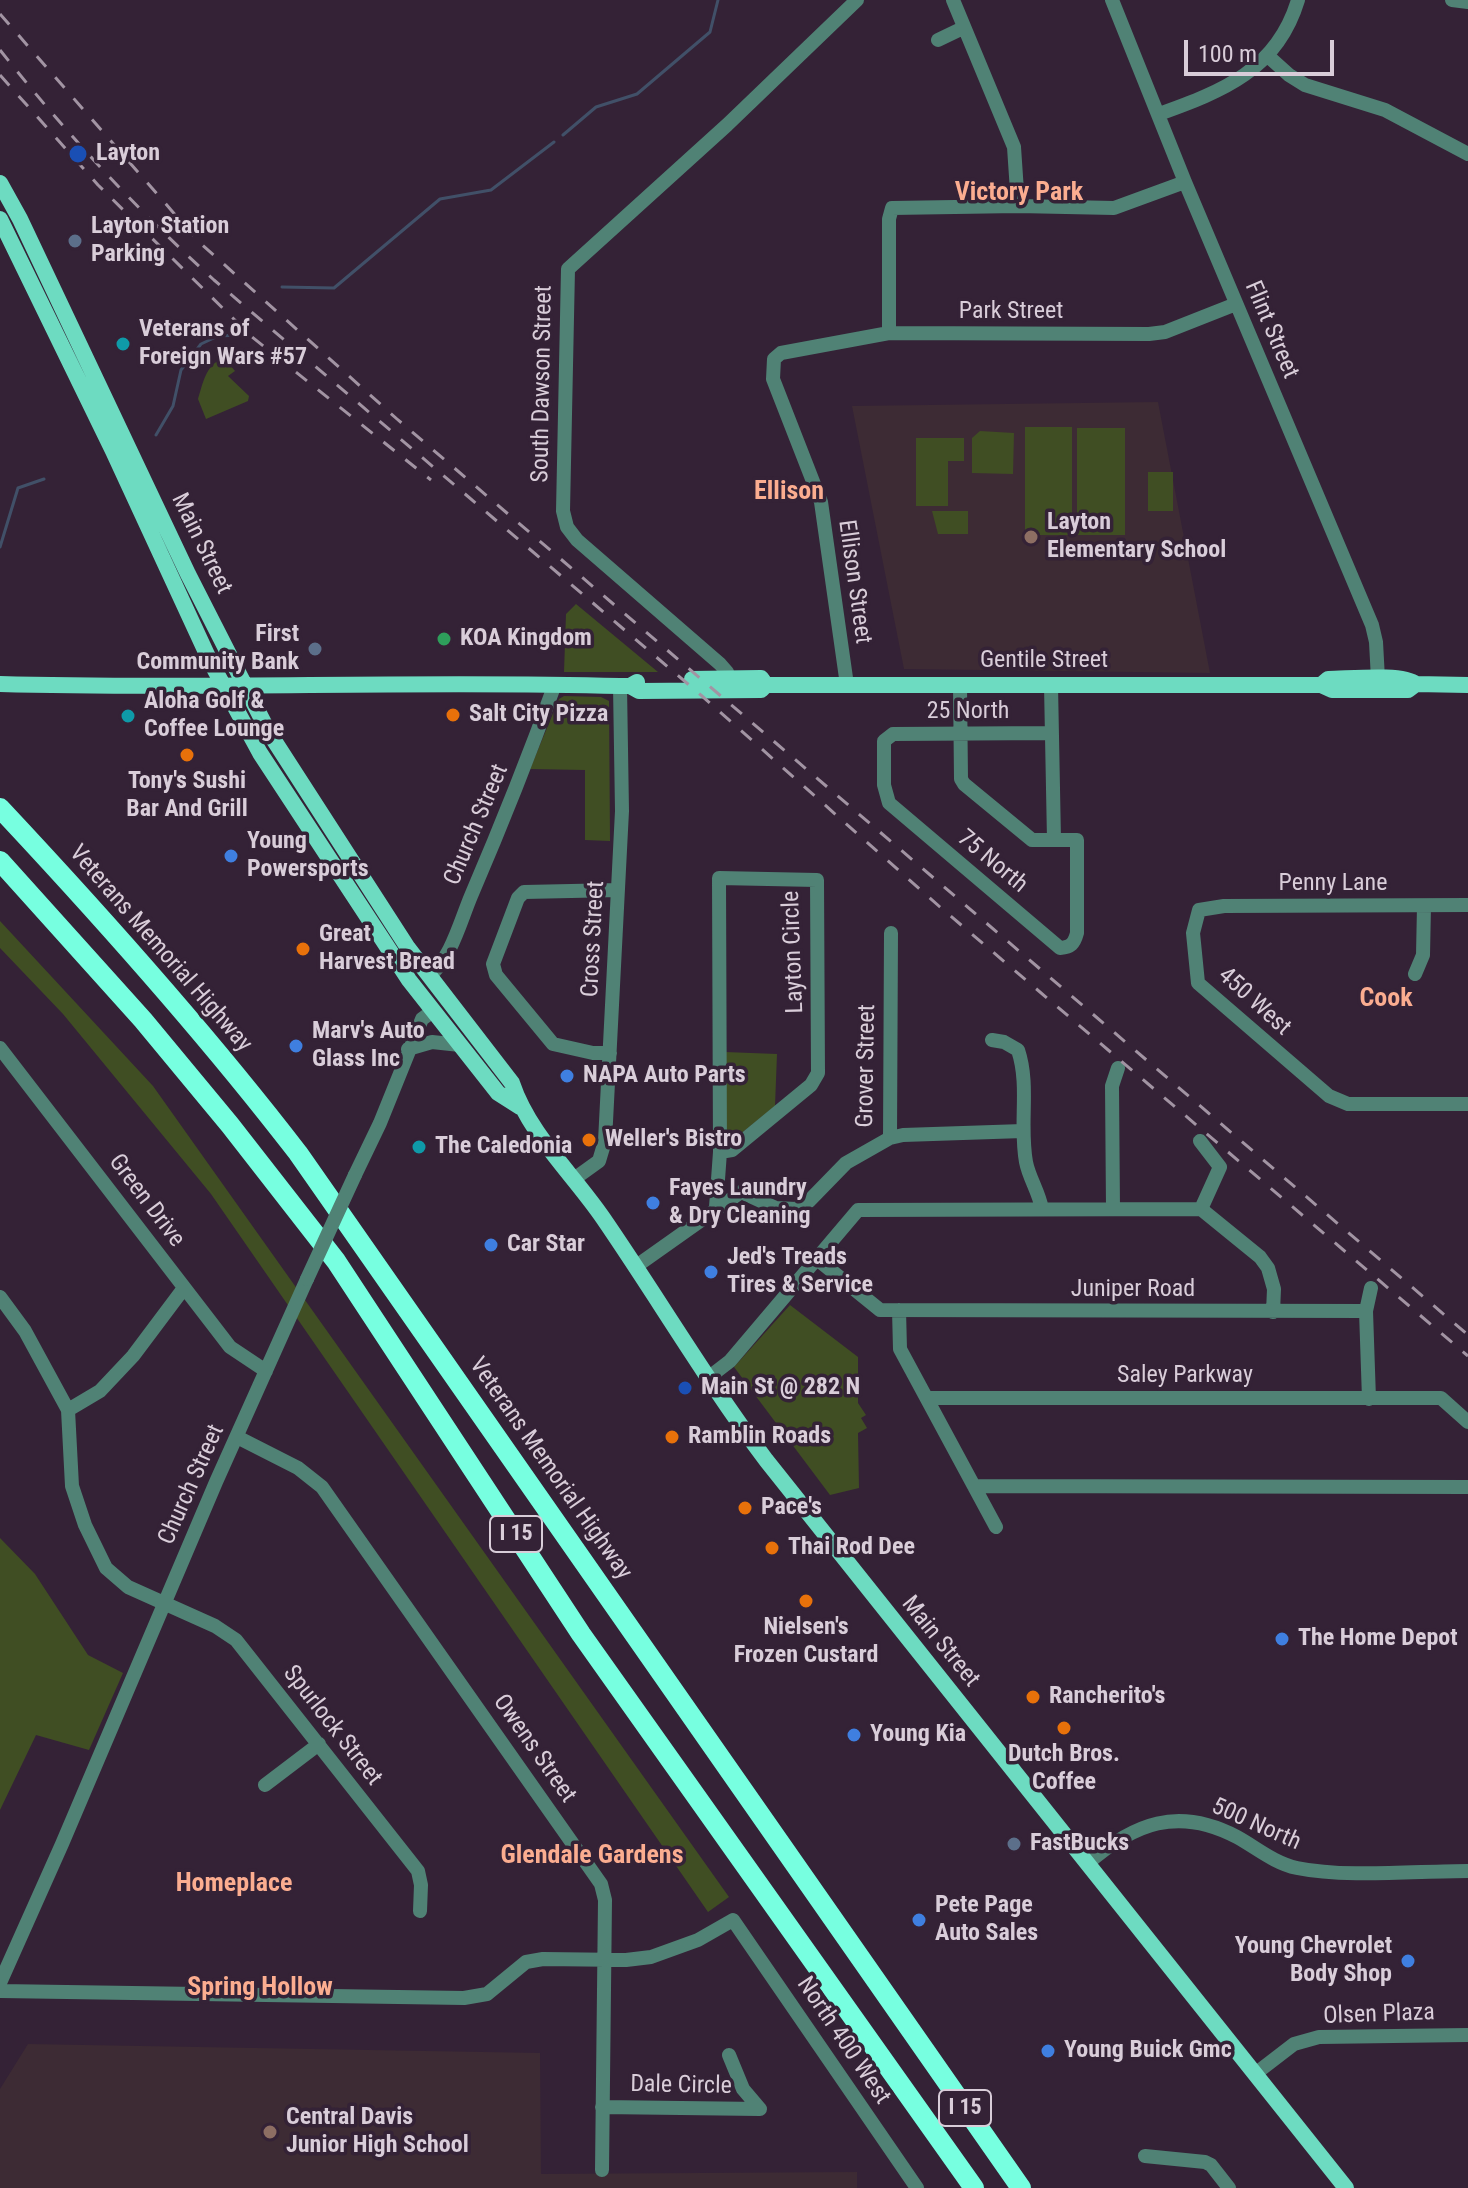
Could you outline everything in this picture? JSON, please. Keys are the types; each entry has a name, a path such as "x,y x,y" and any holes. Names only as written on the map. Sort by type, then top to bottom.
{"highway":[{"name":"Veterans Memorial Highway","path":"0,808 172,997 305,1163 1021,2188"},
{"name":"I 15","path":"0,864 143,1020 336,1261 581,1634 974,2188"}],"main road":[{"name":"Main Street","path":"0,183 244,687 283,758 429,976 512,1083 520,1107 574,1179 708,1378 795,1497 1346,2188"},
{"name":"Main Street","path":"0,219 223,687 260,753 375,930 433,1011 498,1093 520,1107"},
{"name":"Gentile Street","path":"625,686 638,681 728,678 761,678 766,685"},
{"name":"Gentile Street","path":"1323,686 1328,679 1468,685"},
{"name":"Gentile Street","path":"0,684 223,687 555,684 625,686 639,691 761,690 766,685 1323,686 1332,690 1408,690 1414,685"},
{"path":"375,930 397,946 418,976 429,976"}],"street":[{"name":"South Dawson Street","path":"728,678 720,664 577,540 567,527 563,511 568,269 716,135 857,0"},
{"path":"953,0 1014,147 1018,206"},
{"name":"Flint Street","path":"1112,0 1185,182 1372,625 1378,679"},
{"path":"1159,114 1221,89 1269,57 1292,21 1298,0"},
{"path":"1452,0 1468,2"},
{"path":"938,40 963,28"},
{"path":"1269,57 1305,85 1385,110 1468,154"},
{"path":"889,333 889,219 892,208 1114,208 1185,182"},
{"name":"Park Street","path":"781,353 889,333 1149,334 1165,332 1236,304"},
{"name":"Ellison Street","path":"781,353 774,359 773,379 821,502 847,685"},
{"name":"Church Street","path":"429,976 439,968 454,937 521,778 555,684"},
{"path":"960,685 961,779 964,784 1032,840 1054,840 1051,685"},
{"name":"Cross Street","path":"574,1179 597,1163 604,1150 622,811 625,686"},
{"name":"25 North","path":"889,803 884,785 886,738 893,734 1051,733"},
{"name":"75 North","path":"889,803 1060,948 1074,943 1077,933 1077,840 1054,840"},
{"name":"Layton Circle","path":"716,1207 720,1152 719,878 817,880 818,1073 811,1085 732,1150 720,1152"},
{"path":"610,1053 593,1053 553,1044 496,975 493,964 518,898 524,892 618,890"},
{"name":"Penny Lane","path":"1199,910 1224,906 1468,905"},
{"path":"1415,974 1423,955 1424,906"},
{"name":"450 West","path":"1199,910 1193,933 1198,983 1206,993 1338,1102 1468,1104"},
{"name":"Grover Street","path":"716,1207 741,1192 776,1208 796,1209 809,1201 846,1163 890,1138 891,933"},
{"name":"Church Street","path":"0,1983 266,1371 380,1123 408,1049 422,1019 433,1011"},
{"path":"992,1040 1004,1042 1018,1050 1024,1069 1026,1164 1042,1209"},
{"path":"408,1049 432,1042 460,1045"},
{"name":"Green Drive","path":"0,1048 230,1347 266,1371"},
{"path":"1113,1209 1112,1086 1118,1068"},
{"path":"890,1138 1023,1131"},
{"path":"1200,1141 1220,1167 1201,1209"},
{"path":"635,1267 716,1207"},
{"path":"708,1378 730,1361 858,1210 1201,1209 1260,1257 1268,1268 1274,1289 1273,1312"},
{"name":"Juniper Road","path":"817,1259 880,1310 1366,1311"},
{"path":"0,1297 25,1331 68,1410 100,1391 133,1356 184,1288"},
{"path":"1369,1399 1366,1311 1371,1288"},
{"path":"899,1310 900,1349 996,1527"},
{"name":"Saley Parkway","path":"928,1398 1441,1398 1468,1422"},
{"name":"Spurlock Street","path":"68,1410 72,1486 85,1525 106,1568 128,1587 215,1626 236,1640 418,1871 420,1911"},
{"name":"Owens Street","path":"237,1437 298,1468 322,1487 601,1884 605,1900 602,2170"},
{"path":"974,1486 1468,1487"},
{"path":"265,1785 319,1744"},
{"name":"500 North","path":"1087,1864 1112,1843 1140,1828 1159,1822 1183,1820 1217,1828 1272,1859 1296,1868 1468,1871"},
{"name":"North 400 West","path":"604,1959 651,1957 674,1951 733,1920 917,2188"},
{"path":"0,1991 464,1998 487,1994 526,1962 604,1959"},
{"name":"Olsen Plaza","path":"1255,2074 1294,2044 1319,2037 1468,2035"},
{"name":"Dale Circle","path":"602,2107 760,2109 743,2089 729,2055"},
{"path":"1145,2156 1205,2162 1229,2188"}],"shaded area":[{"name":"Layton Elementary School","path":"1158,402 1210,673 904,669 852,406"},
{"name":"Central Davis Junior High School","path":"28,2044 540,2053 541,2174 857,2172 857,2188 0,2188 0,2089"}],"green space":[{"path":"222,359 234,359 230,365 235,371 228,376 249,396 248,401 206,419 198,399 209,370"},
{"path":"1025,427 1072,427 1072,535 1025,535"},
{"path":"1077,428 1125,428 1125,535 1077,535"},
{"path":"980,431 1014,433 1013,474 972,473 972,438"},
{"path":"916,438 964,438 964,461 948,461 948,506 916,506"},
{"path":"1148,472 1173,472 1173,511 1148,511"},
{"path":"932,511 968,511 968,534 938,534"},
{"path":"576,604 658,672 564,672 566,614"},
{"path":"564,696 601,697 609,701 610,841 585,840 585,770 530,769 559,699"},
{"path":"0,921 153,1086 729,1897 708,1912 211,1194 63,1014 0,948"},
{"path":"725,1052 777,1054 775,1106 733,1140 727,1141 724,1138"},
{"path":"790,1305 858,1357 858,1403 866,1415 861,1418 867,1428 858,1433 859,1488 830,1495 734,1367"},
{"path":"0,1538 35,1574 88,1655 123,1673 89,1750 36,1735 0,1810"}],"waterway":[{"path":"563,135 596,107 637,94 710,32 718,0"},
{"path":"282,287 334,288 440,199 491,190 554,142"},
{"path":"156,435 173,406 181,370 201,344 218,336 239,335"},
{"path":"0,547 18,488 44,479"}],"railway":[{"path":"0,14 199,242 397,419 1468,1335"},
{"path":"0,50 102,170 214,280 702,696 940,907 1468,1356"},
{"path":"0,75 98,185 252,337 431,480"}],"place":[{"name":"Layton","path":"78,154"},
{"name":"Layton Station Parking","path":"75,241"},
{"name":"Veterans of Foreign Wars #57","path":"123,344"},
{"name":"Layton Elementary School","path":"1031,537"},
{"name":"KOA Kingdom","path":"444,639"},
{"name":"First Community Bank","path":"315,649"},
{"name":"Salt City Pizza","path":"453,715"},
{"name":"Aloha Golf & Coffee Lounge","path":"128,716"},
{"name":"Tony's Sushi Bar And Grill","path":"187,755"},
{"name":"Young Powersports","path":"231,856"},
{"name":"Great Harvest Bread","path":"303,949"},
{"name":"Marv's Auto Glass Inc","path":"296,1046"},
{"name":"NAPA Auto Parts","path":"567,1076"},
{"name":"Weller's Bistro","path":"589,1140"},
{"name":"The Caledonia","path":"419,1147"},
{"name":"Fayes Laundry & Dry Cleaning","path":"653,1203"},
{"name":"Car Star","path":"491,1245"},
{"name":"Jed's Treads Tires & Service","path":"711,1272"},
{"name":"Main St @ 282 N","path":"685,1388"},
{"name":"Ramblin Roads","path":"672,1437"},
{"name":"Pace's","path":"745,1508"},
{"name":"Thai Rod Dee","path":"772,1548"},
{"name":"Nielsen's Frozen Custard","path":"806,1601"},
{"name":"The Home Depot","path":"1282,1639"},
{"name":"Rancherito's","path":"1033,1697"},
{"name":"Dutch Bros. Coffee","path":"1064,1728"},
{"name":"Young Kia","path":"854,1735"},
{"name":"FastBucks","path":"1014,1844"},
{"name":"Pete Page Auto Sales","path":"919,1920"},
{"name":"Young Chevrolet Body Shop","path":"1408,1961"},
{"name":"Young Buick Gmc","path":"1048,2051"},
{"name":"Central Davis Junior High School","path":"270,2132"}],"district":[{"name":"Victory Park","path":"1019,193"},
{"name":"Ellison","path":"789,492"},
{"name":"Cook","path":"1386,999"},
{"name":"Glendale Gardens","path":"592,1856"},
{"name":"Homeplace","path":"234,1884"},
{"name":"Spring Hollow","path":"260,1988"}]}
